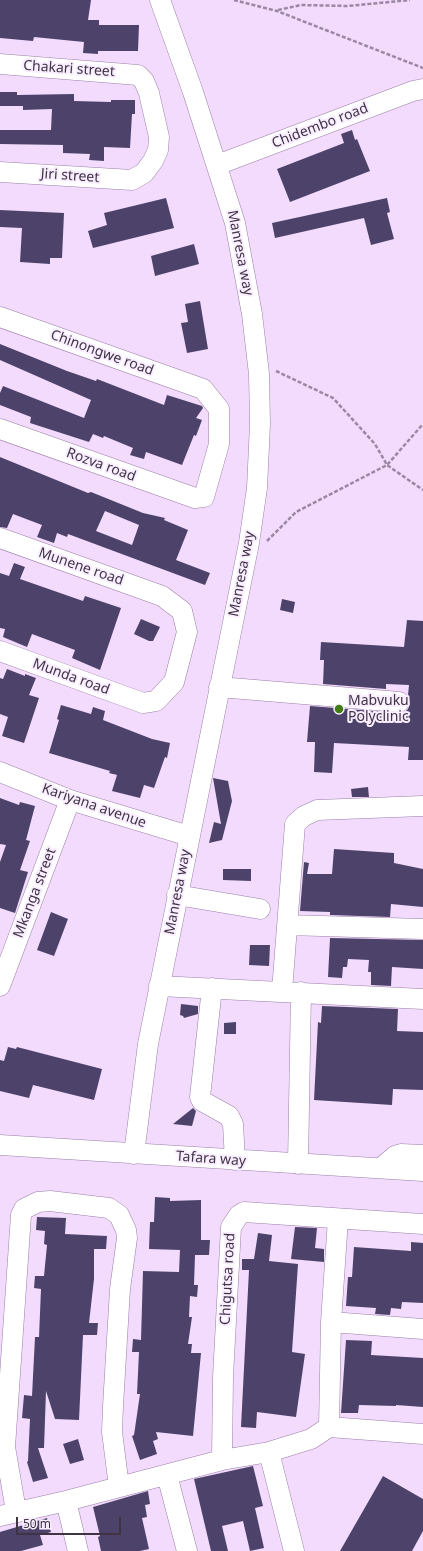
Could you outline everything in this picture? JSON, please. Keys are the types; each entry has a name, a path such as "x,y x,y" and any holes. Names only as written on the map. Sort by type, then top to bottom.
{"street":[{"name":"Manresa way","path":"134,1154 148,1044 188,836 245,562 257,488 260,424 257,363 252,314 235,223 217,165 160,0"},
{"name":"Chakari street","path":"0,64 138,75 142,77 146,84 159,137 158,150 153,161 139,177"},
{"name":"Chidembo road","path":"217,165 413,91 423,89"},
{"name":"Jiri street","path":"0,172 127,180 139,177"},
{"name":"Chinongwe road","path":"0,317 203,390 219,409 219,444 204,497 202,498"},
{"name":"Rozva road","path":"0,429 190,497 202,498"},
{"name":"Munene road","path":"0,538 162,596 182,611 187,632 174,682 156,700 143,702"},
{"name":"Munda road","path":"0,651 143,702"},
{"path":"219,687 399,702"},
{"name":"Kariyana avenue","path":"0,772 70,800 188,836"},
{"name":"Mkanga street","path":"0,986 70,800"},
{"path":"298,1164 287,925 295,824 304,816 317,810 423,806"},
{"path":"177,895 260,909"},
{"path":"287,925 423,929"},
{"path":"159,986 423,999"},
{"path":"212,988 200,1097 202,1101 231,1120 233,1124 235,1160"},
{"name":"Tafara way","path":"0,1145 423,1171"},
{"path":"381,1168 395,1156 400,1154 423,1155"},
{"path":"119,1486 112,1432 120,1289 127,1238 126,1230 119,1215 109,1208 50,1201 38,1202 29,1206 22,1212 3,1446 8,1514 66,1501 222,1460 269,1452 311,1439 329,1427 423,1434"},
{"name":"Chigutsa road","path":"222,1460 222,1377 231,1227 234,1220 244,1212 338,1220 423,1224"},
{"path":"329,1427 331,1322 338,1220"},
{"path":"331,1322 423,1329"},
{"path":"269,1452 294,1551"},
{"path":"167,1474 187,1551"},
{"path":"66,1501 78,1551"}],"path":[{"path":"234,0 276,11 423,68"},
{"path":"276,11 301,5 348,6 410,0"},
{"path":"257,363 332,398 375,444 387,465 423,490"},
{"path":"245,562 296,512 387,465 423,424"}],"building":[{"path":"0,0 91,0 88,20 99,20 99,25 139,25 138,51 98,51 98,54 83,53 84,42 34,37 33,41 0,38"},
{"path":"0,92 17,92 17,95 74,94 74,101 111,102 111,100 135,100 135,114 132,114 130,148 104,147 104,161 89,160 90,154 63,153 63,145 0,144 0,130 51,130 52,109 23,110 23,106 0,106"},
{"path":"352,130 355,140 357,139 370,171 290,202 277,169 344,143 341,134"},
{"path":"166,198 174,228 93,248 88,231 107,225 104,213"},
{"path":"387,198 390,212 387,213 394,239 371,245 364,218 275,238 272,223"},
{"path":"0,210 64,213 62,258 50,258 50,264 20,262 22,228 0,227"},
{"path":"194,244 199,264 155,276 151,256"},
{"path":"200,301 208,349 187,353 181,323 188,322 185,304"},
{"path":"0,344 67,371 96,381 97,379 164,405 167,395 202,406 203,408 196,418 202,420 196,436 194,435 182,465 146,452 144,459 130,455 133,448 104,436 103,438 93,434 89,442 30,423 31,417 0,405 0,393 3,386 84,418 91,400 0,360"},
{"path":"0,457 88,493 91,492 143,513 165,518 164,520 188,530 176,560 210,573 205,585 68,534 67,537 57,533 54,543 37,537 42,525 13,514 7,528 0,527","holes":["105,511 139,525 132,545 96,531"]},
{"path":"14,563 25,567 20,579 83,601 85,596 121,608 100,670 72,658 75,650 32,634 27,647 3,637 5,629 0,628 0,573 9,576"},
{"path":"282,599 295,602 293,613 280,610"},
{"path":"141,619 160,627 153,641 149,641 134,634"},
{"path":"407,620 423,621 423,760 408,760 409,747 334,743 332,773 314,772 315,742 307,742 310,706 404,713 408,709 410,703 408,695 409,685 386,684 386,689 323,684 324,660 320,660 321,642 404,647"},
{"path":"7,669 25,676 25,674 36,678 29,695 39,698 24,743 2,736 8,717 0,714 0,678 3,679"},
{"path":"61,705 91,714 93,707 105,711 103,720 152,739 170,743 167,758 165,757 154,788 144,785 140,798 112,791 117,775 109,773 110,771 49,753 59,720 57,719"},
{"path":"213,778 228,781 232,801 222,840 209,843 214,822 221,824"},
{"path":"368,787 369,797 352,797 351,789"},
{"path":"0,798 19,805 20,802 35,806 26,840 30,841 20,870 28,872 15,913 0,908 0,862 6,845 0,844"},
{"path":"334,849 394,853 394,863 423,869 423,907 391,904 390,917 330,915 330,912 300,911 304,862 309,863 307,874 332,874"},
{"path":"223,869 251,869 251,881 223,880"},
{"path":"51,912 68,919 54,956 37,950"},
{"path":"330,938 423,940 423,969 392,967 391,986 371,985 371,972 368,972 369,960 348,959 347,967 343,967 342,978 328,977"},
{"path":"250,945 270,945 269,966 249,965"},
{"path":"181,1004 198,1006 198,1014 184,1018 180,1015"},
{"path":"322,1006 398,1009 397,1031 423,1032 423,1090 393,1089 392,1105 314,1100 318,1022 321,1023"},
{"path":"236,1022 236,1034 224,1034 224,1023"},
{"path":"8,1047 16,1049 17,1047 102,1069 94,1100 33,1085 29,1098 0,1091 0,1060 4,1061"},
{"path":"193,1108 196,1111 192,1126 173,1124"},
{"path":"155,1197 170,1198 170,1201 201,1200 201,1240 210,1240 209,1255 195,1255 194,1285 198,1285 197,1297 190,1296 189,1317 192,1317 188,1344 192,1344 191,1353 201,1353 193,1436 156,1432 158,1439 153,1441 157,1454 140,1460 132,1436 134,1435 140,1394 137,1394 139,1352 132,1352 133,1339 141,1340 143,1271 179,1272 180,1250 149,1249 150,1222 154,1222"},
{"path":"37,1217 66,1218 65,1234 107,1236 106,1249 94,1249 94,1279 89,1323 98,1323 97,1335 83,1335 79,1420 55,1419 46,1391 44,1448 38,1448 48,1478 33,1482 27,1462 30,1419 22,1418 24,1395 32,1396 35,1337 39,1337 41,1289 34,1288 35,1276 44,1276 47,1245 44,1244 45,1231 36,1230"},
{"path":"295,1227 317,1228 315,1248 324,1249 324,1262 291,1259"},
{"path":"258,1233 272,1235 269,1261 298,1264 292,1352 305,1354 296,1417 257,1412 256,1428 241,1427 249,1270 242,1270 242,1259 254,1259"},
{"path":"411,1242 423,1243 423,1303 402,1302 401,1309 391,1308 390,1315 375,1314 376,1308 346,1306 348,1277 352,1277 354,1247 411,1251"},
{"path":"346,1340 372,1341 371,1355 423,1358 423,1407 359,1405 358,1413 341,1413"},
{"path":"78,1439 84,1460 70,1464 63,1444"},
{"path":"253,1466 263,1506 255,1508 264,1548 250,1551 243,1521 222,1526 228,1551 211,1551 194,1479"},
{"path":"383,1476 423,1499 423,1531 412,1551 340,1551"},
{"path":"148,1491 150,1504 145,1505 147,1517 142,1518 149,1549 140,1551 101,1551 98,1537 100,1536 93,1507"},
{"path":"47,1518 51,1532 40,1535 43,1545 21,1551 0,1551 0,1532"}],"place":[{"name":"Mabvuku Polyclinic","path":"339,709"}]}
